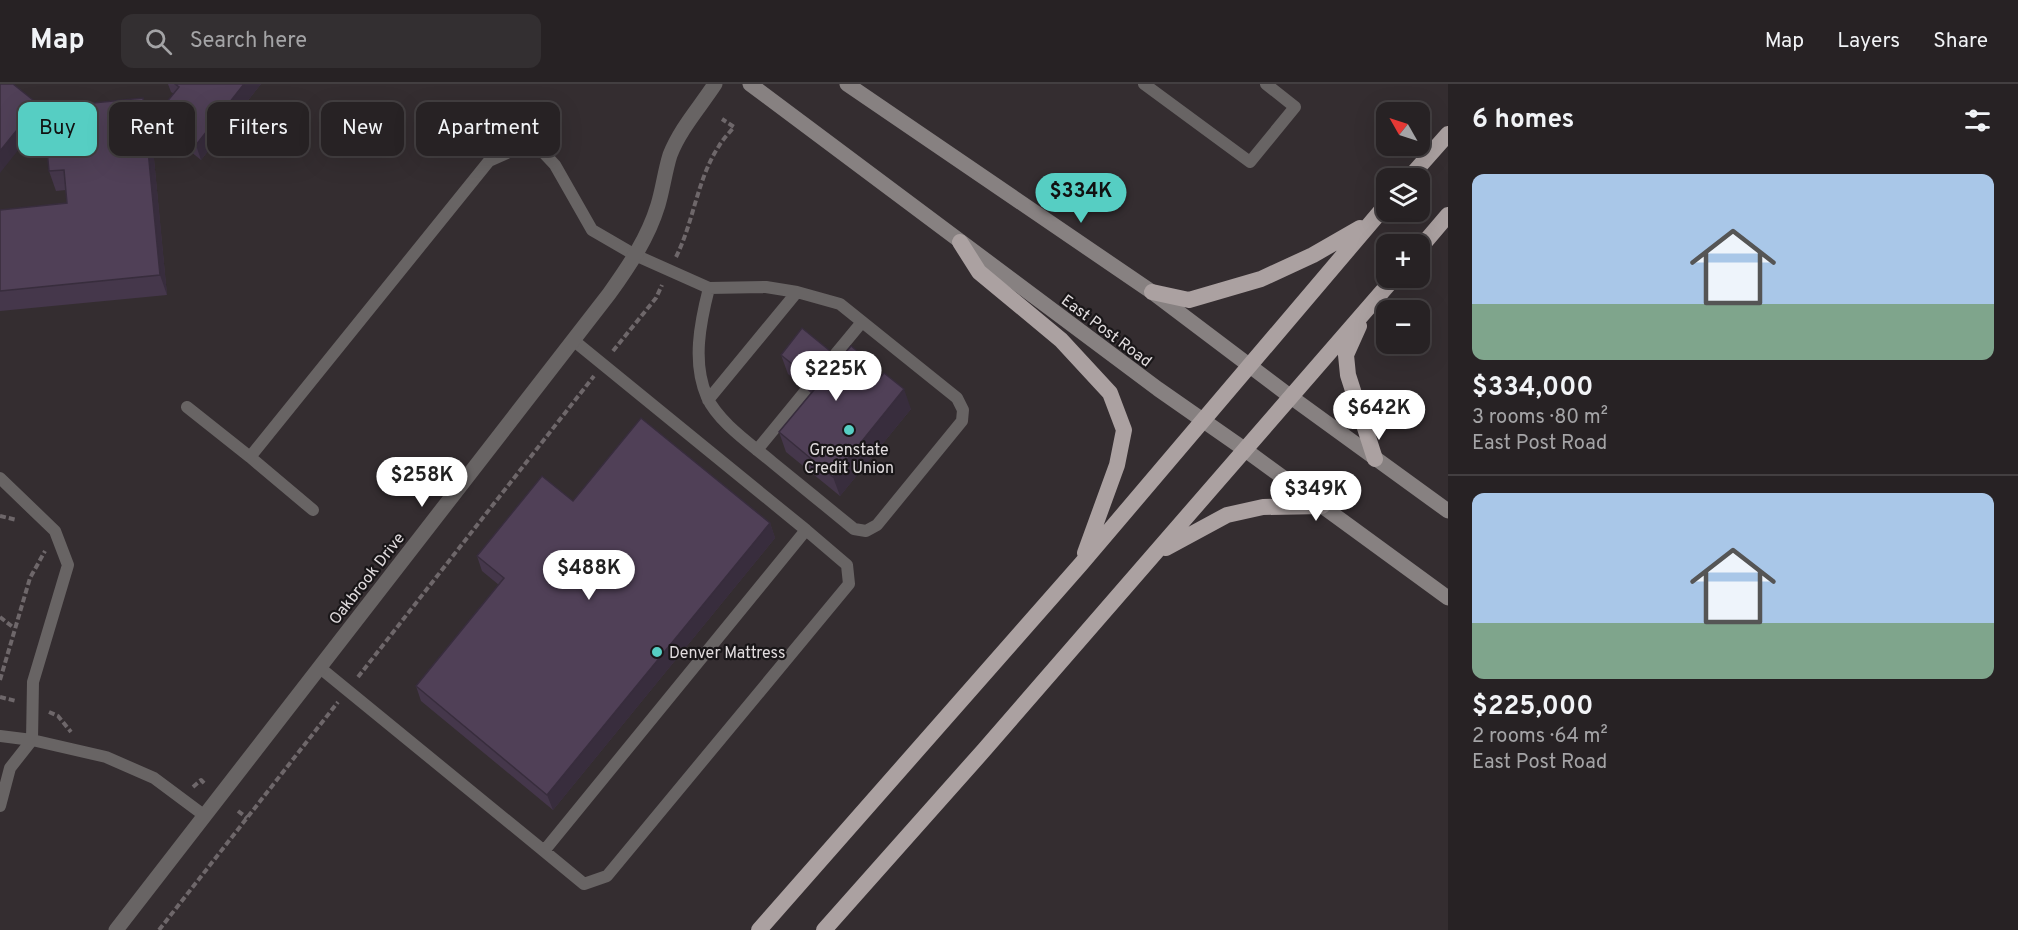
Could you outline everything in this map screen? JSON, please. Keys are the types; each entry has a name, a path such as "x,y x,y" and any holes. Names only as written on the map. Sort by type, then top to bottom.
{"highway":[{"path":"1418,168 1448,134"},
{"path":"1430,236 1448,215"},
{"path":"759,930 1081,564 1376,217"},
{"path":"1152,292 1189,300 1261,279 1313,255 1372,222"},
{"path":"960,242 979,272 1061,340 1110,393 1124,430 1117,465 1081,564"},
{"path":"824,930 1385,288"},
{"path":"1366,310 1346,355 1353,396 1375,459"},
{"path":"1155,554 1227,516 1263,507 1322,506"}],"main road":[{"name":"East Post Road","path":"750,84 1202,421 1244,449 1448,598"},
{"path":"847,84 1152,292 1448,511"}],"street":[{"name":"Oakbrook Drive","path":"116,930 609,294 635,255 651,225 670,155 683,130 715,84"}],"lane":[{"path":"1144,84 1250,162 1294,106 1266,84"},
{"path":"250,457 489,161 516,149 540,149 555,165 592,230 635,255 709,288 766,287 797,292 840,304 957,398 963,410 962,421 877,525 866,531 854,529 732,430 708,400 701,374 699,348 703,311 709,288"},
{"path":"708,400 797,292"},
{"path":"828,363 862,322"},
{"path":"320,667 584,884 607,876 849,584 847,565 573,339"},
{"path":"757,450 807,389"},
{"path":"187,407 313,510"},
{"path":"0,478 55,531 68,564 33,682 32,740 10,768 0,806"},
{"path":"544,851 806,530"},
{"path":"0,736 32,740 106,757 154,778 205,816"}],"path":[{"path":"159,930 656,298 691,224 708,165 719,145 734,127 722,119"},
{"path":"0,516 22,522"},
{"path":"0,680 30,578 45,552 40,543"},
{"path":"0,617 14,628"},
{"path":"0,697 16,701"},
{"path":"238,811 247,818"}],"building":[{"path":"0,84 13,84 36,102 18,102 18,129 0,151"},
{"path":"175,84 244,84 230,102 207,102 207,131 196,145 195,102 167,102 179,87"},
{"path":"143,98 143,102 109,102 109,156 149,156 160,275 0,291 0,210 67,203 64,170 49,171 48,156 97,156 97,103"},
{"name":"Greenstate Credit Union","path":"802,328 840,359 851,346 870,361 866,366 880,378 884,373 904,389 833,477 779,432 818,385 781,355"},
{"path":"641,418 770,523 547,795 416,686 504,578 477,556 542,476 573,501"}],"place":[{"name":"Greenstate Credit Union","path":"849,430"},
{"name":"Denver Mattress","path":"657,652"}]}
